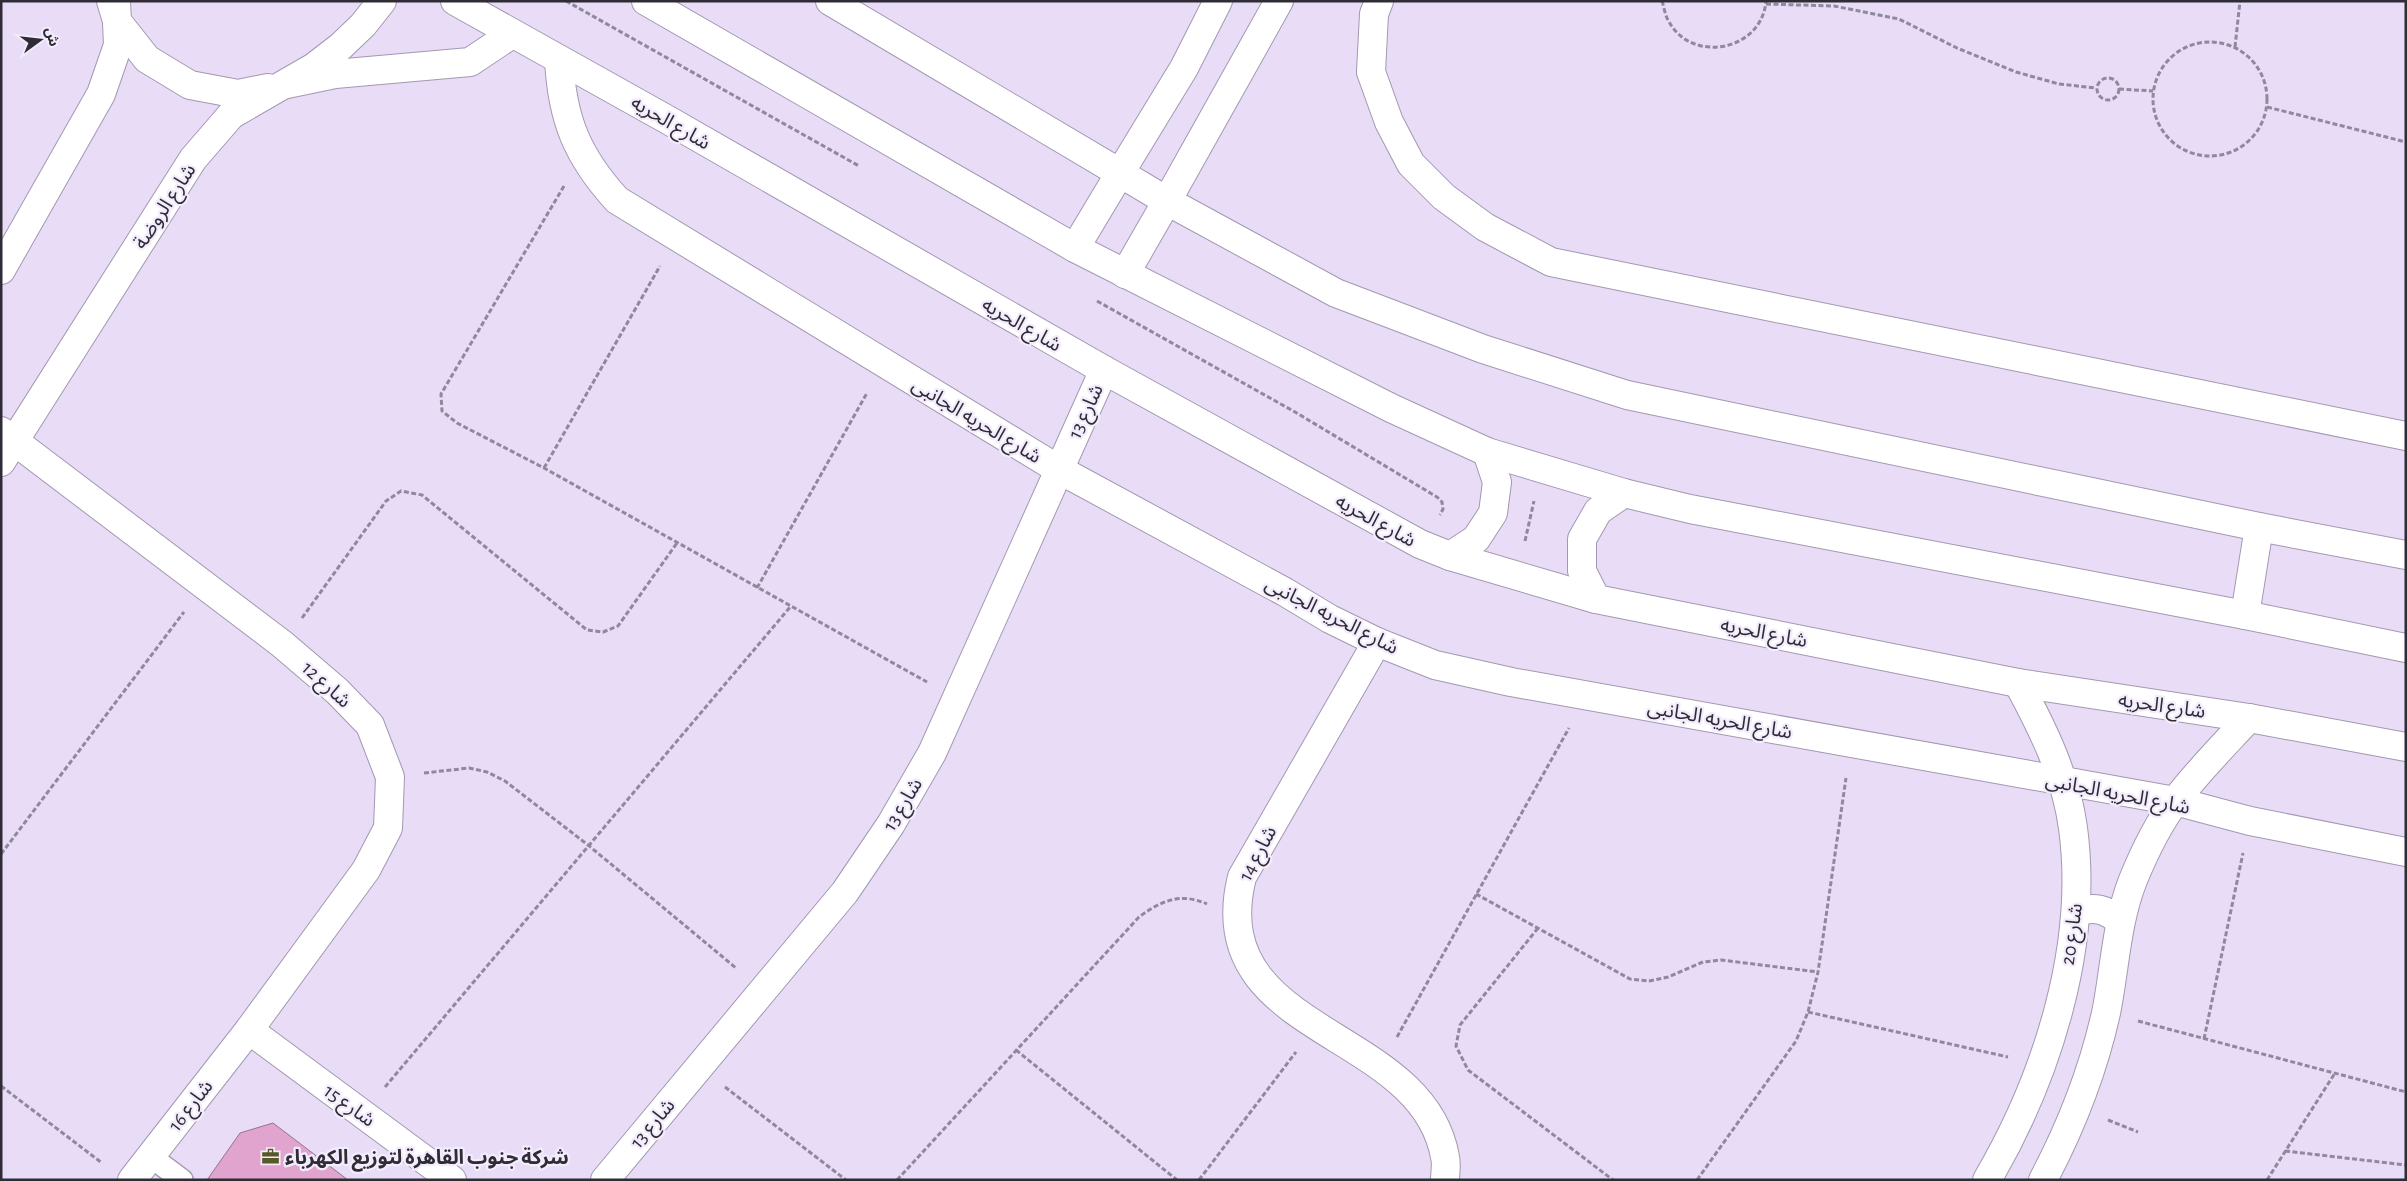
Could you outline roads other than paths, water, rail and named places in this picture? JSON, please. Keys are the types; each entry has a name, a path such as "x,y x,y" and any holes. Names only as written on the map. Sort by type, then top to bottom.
{"street":[{"name":"شارع الروضة","path":"6,445 193,159 231,116 287,84 340,47 382,1"},
{"name":"شارع الحريه","path":"455,1 1104,370 1420,544 1450,556 1596,599 2018,683 2249,718 2406,747"},
{"path":"646,1 1075,248 1391,408 1487,452 1624,493 1690,509 2245,615 2406,648"},
{"path":"830,1 1167,201 1336,293 1483,349 1627,395 2259,527 2406,555"},
{"path":"1075,248 1184,68 1218,1"},
{"path":"1125,274 1279,1"},
{"path":"1379,1 1374,14 1370,72 1389,122 1412,164 1444,197 1485,227 1551,262 2406,436"},
{"path":"115,8 147,59 190,85 238,94 336,74 470,62 512,34"},
{"path":"1,270 100,94 118,45 115,8"},
{"name":"شارع الحريه الجانبى","path":"559,60 564,109 582,155 598,179 617,200 1058,469 1166,526 1330,619 1377,642 1435,665 1511,682 1588,694 2175,801 2250,821 2406,852"},
{"name":"شارع 13","path":"605,1180 845,892 891,824 932,752 1104,370"},
{"name":"شارع 12","path":"6,445 204,585 282,644 337,691 370,725 390,777 388,828 366,870 249,1030"},
{"path":"1450,556 1476,539 1494,513 1496,482 1487,452"},
{"path":"1596,599 1582,571 1582,539 1598,511 1624,493"},
{"path":"2245,615 2259,527"},
{"name":"شارع 14","path":"1377,642 1242,877 1237,896 1236,916 1243,951 1256,976 1270,992 1317,1026 1380,1066 1418,1102 1436,1127 1446,1158 1445,1180"},
{"name":"شارع 20","path":"1987,1180 2004,1151 2041,1065 2062,994 2077,912 2077,869 2073,827 2063,782 2036,716 2018,683"},
{"path":"2043,1180 2077,1108 2093,1061 2106,1013 2120,921 2133,881 2150,843 2175,801 2249,718"},
{"path":"2077,912 2088,908 2100,908 2111,913 2120,921"},
{"name":"شارع 15","path":"249,1030 452,1180"},
{"name":"شارع 16","path":"121,1174 150,1156 249,1030"}],"lane":[{"path":"150,1156 182,1180"}],"place":[{"name":"شركة جنوب القاهرة لتوزيع الكهرباء","path":"271,1157"}]}
